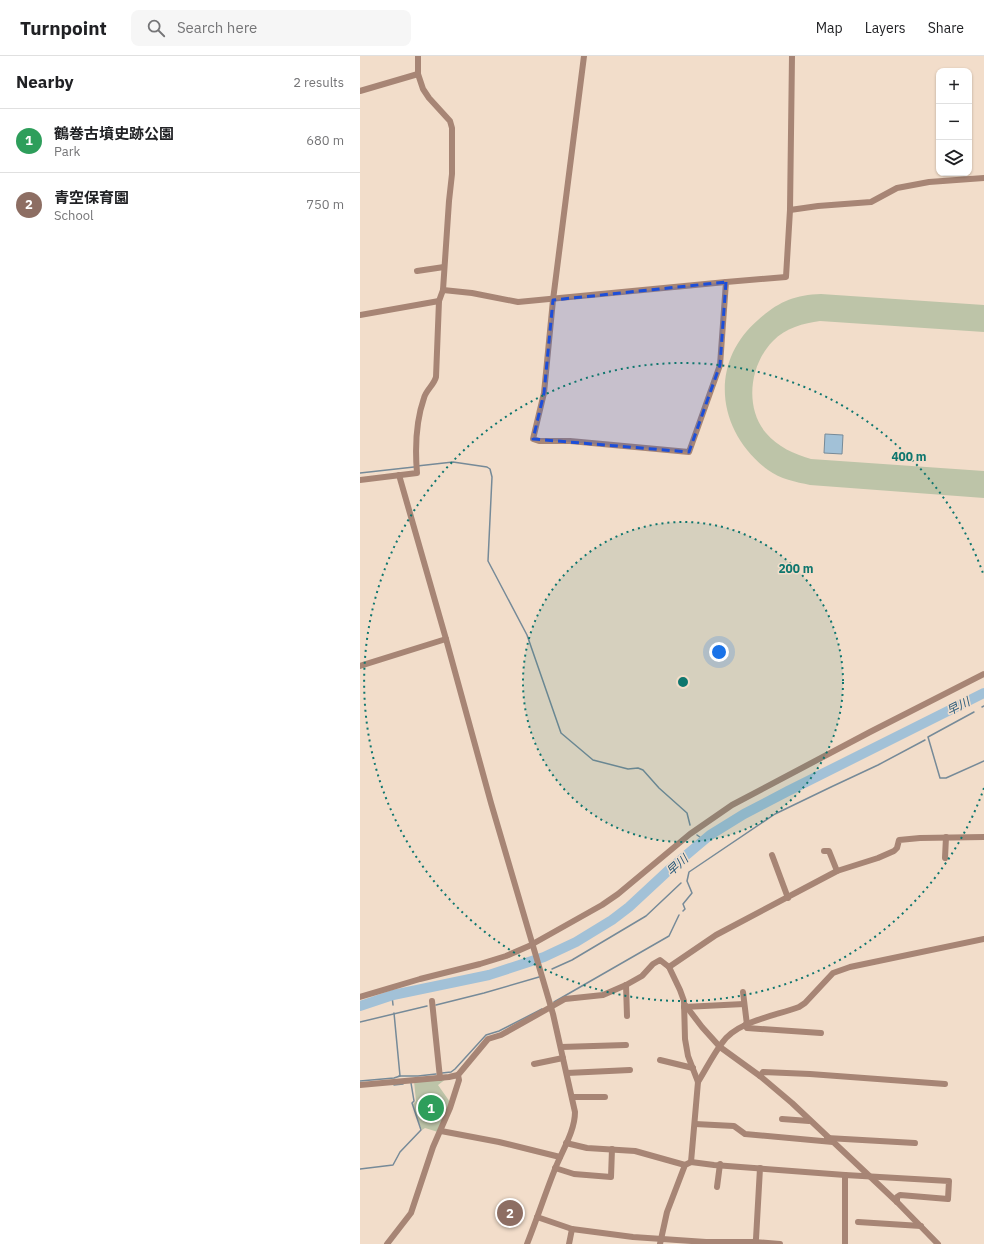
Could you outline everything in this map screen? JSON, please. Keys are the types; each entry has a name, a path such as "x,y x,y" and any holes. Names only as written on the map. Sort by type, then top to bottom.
{"street":[{"path":"360,480 416,473 416,438 421,410 424,397 435,381 436,376 439,300 442,290 452,174 451,124 423,89 418,74 418,56"},
{"path":"584,56 553,300 544,393 533,439 539,441 570,441 687,453 691,450 720,365 726,282"},
{"path":"442,290 472,293 518,302 553,300 726,282 786,278 790,210 792,56"},
{"path":"360,91 418,74"},
{"path":"790,210 818,206 871,202 897,188 929,182 984,178"},
{"path":"417,270 444,267"},
{"path":"360,315 439,300"},
{"path":"399,475 446,639 490,803 534,946 564,1058 572,1097 575,1119 527,1244"},
{"path":"360,666 446,639"},
{"path":"360,997 420,979 500,958 534,946 608,902 690,834 732,805 984,674"},
{"path":"668,967 716,935 837,871 878,858 894,851 897,848 899,840 984,836"},
{"path":"945,858 946,837"},
{"path":"824,850 829,851 837,871"},
{"path":"772,855 788,898"},
{"path":"698,1082 722,1043 732,1032 746,1025 799,1008 833,973 839,970 984,939"},
{"path":"360,1085 458,1075 488,1039 501,1035 565,999 603,994 626,985 642,976 657,961 662,961 668,967 680,990 685,1006 685,1039 692,1068 698,1082 695,1124 688,1163 667,1212 661,1242"},
{"path":"626,985 627,1016"},
{"path":"743,992 747,1028 822,1033"},
{"path":"432,1001 440,1078"},
{"path":"685,1006 744,1004"},
{"path":"685,1006 720,1047 760,1076 786,1098 897,1202 938,1244"},
{"path":"561,1047 626,1046"},
{"path":"534,1064 564,1058"},
{"path":"660,1060 692,1068"},
{"path":"567,1073 630,1070"},
{"path":"760,1076 763,1072 810,1074 945,1084"},
{"path":"387,1244 412,1213 425,1171 450,1108 459,1080 458,1075"},
{"path":"572,1097 605,1097"},
{"path":"782,1118 809,1121"},
{"path":"695,1124 734,1126 745,1134 833,1142"},
{"path":"441,1132 499,1142 560,1157"},
{"path":"827,1138 915,1143"},
{"path":"566,1143 586,1148 635,1151 688,1163 720,1164 845,1175 868,1175 949,1181 948,1199 900,1195 897,1197 897,1202"},
{"path":"556,1168 574,1174 611,1177 612,1149"},
{"path":"717,1187 720,1164"},
{"path":"754,1243 756,1239 760,1168"},
{"path":"845,1175 845,1244"},
{"path":"537,1217 572,1229 661,1242 780,1244"},
{"path":"858,1222 921,1226"},
{"path":"569,1244 572,1229"}],"highlighted area":[{"path":"726,282 720,365 689,452 533,439 544,393 553,300"}],"green space":[{"path":"821,294 984,305 984,332 820,321 789,329 778,336 765,350 755,373 752,399 759,423 766,433 787,449 798,455 811,459 984,471 984,498 810,485 778,476 768,470 751,454 738,437 729,417 725,397 726,376 731,356 742,337 772,308 794,298"},
{"path":"446,1079 438,1085 450,1102 438,1132 425,1128 422,1130 413,1104 416,1101 414,1081"}],"water":[{"path":"825,434 843,435 842,454 824,453"}],"waterway":[{"path":"417,466 453,462 487,467 490,469 492,477 488,561 527,635 561,733 593,760 628,769 638,768 643,770 659,788 687,813 690,825"},
{"path":"360,473 414,467"},
{"name":"早川","path":"360,1006 393,995 489,975 544,957 576,942 612,920 629,907 671,868 710,835 744,814 984,693"},
{"path":"974,712 928,737 940,778 946,778 984,761"},
{"path":"683,911 685,909 683,904 692,893 687,881 689,872 775,814 878,765 925,740"},
{"path":"697,835 704,840"},
{"path":"552,969 572,960 646,916 681,883"},
{"path":"554,1002 669,936 679,915"},
{"path":"436,1005 539,977"},
{"path":"392,996 393,1005"},
{"path":"360,1022 427,1006"},
{"path":"442,1073 451,1072 455,1069 486,1035 499,1031 542,1009"},
{"path":"360,1081 394,1078 400,1076 394,1013"},
{"path":"399,1076 436,1074"},
{"path":"360,1169 393,1165 400,1152 421,1130 412,1103 414,1101 411,1083"},
{"path":"394,1085 403,1084"}],"place":[{"name":"鶴巻古墳史跡公園","path":"431,1108"},
{"name":"青空保育園","path":"510,1213"}]}
